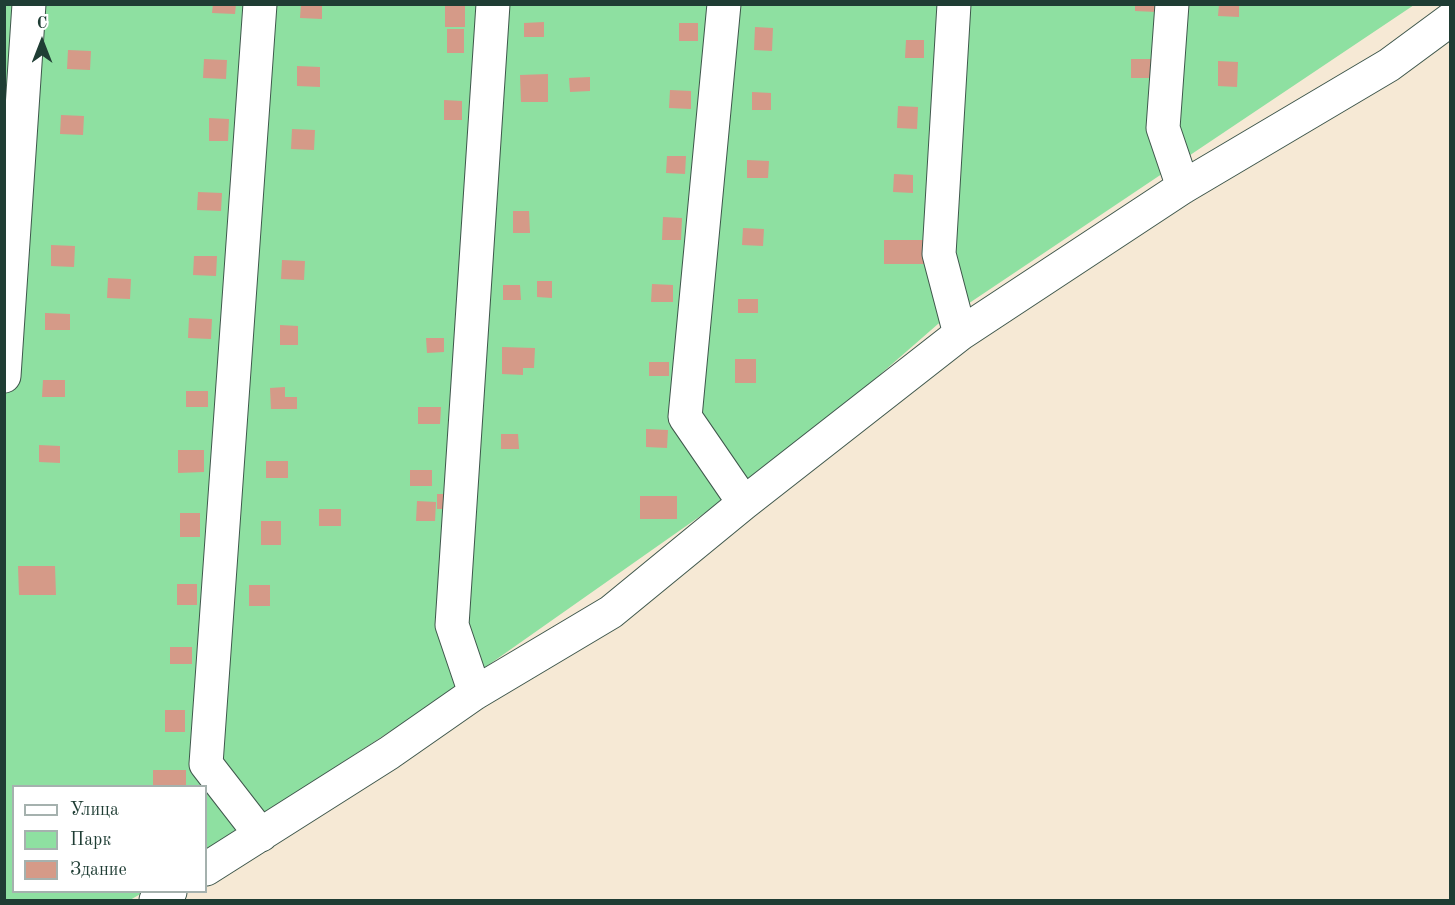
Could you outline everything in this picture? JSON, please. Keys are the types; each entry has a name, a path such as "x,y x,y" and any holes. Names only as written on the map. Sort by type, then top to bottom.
{"street":[{"path":"4,376 29,4"},
{"path":"260,4 206,764 261,834"},
{"path":"475,693 452,625 493,4"},
{"path":"724,4 685,417 744,503"},
{"path":"954,4 939,254 960,334"},
{"path":"1172,4 1163,128 1183,187"},
{"path":"207,868 389,753 475,693 611,612 744,503 960,334 1183,187 1389,65 1450,20"}],"green space":[{"path":"5,5 1414,5 938,324 790,453 440,699 207,850 207,785 12,785 12,893 142,893 130,900 5,900"}],"building":[{"path":"213,4 236,4 235,14 212,13"},
{"path":"301,4 322,4 322,19 300,18"},
{"path":"445,4 465,4 465,27 445,27"},
{"path":"1135,4 1156,4 1156,12 1135,11"},
{"path":"1219,4 1239,4 1239,17 1218,16"},
{"path":"544,22 544,37 524,37 524,23"},
{"path":"679,23 698,23 698,41 679,41"},
{"path":"755,27 773,28 772,51 754,50"},
{"path":"447,29 464,29 464,53 447,53"},
{"path":"906,40 924,40 924,58 905,58"},
{"path":"68,50 91,51 90,70 67,69"},
{"path":"204,59 227,60 226,79 203,78"},
{"path":"1131,59 1152,59 1151,78 1131,78"},
{"path":"1218,61 1238,62 1237,87 1218,86"},
{"path":"297,66 320,67 320,87 297,86"},
{"path":"548,74 548,102 521,102 520,75"},
{"path":"590,77 590,91 570,92 569,78"},
{"path":"670,90 691,91 691,109 669,108"},
{"path":"752,92 771,93 771,110 752,110"},
{"path":"444,100 462,101 462,120 444,120"},
{"path":"898,106 918,107 917,129 897,128"},
{"path":"61,115 84,116 83,135 60,134"},
{"path":"209,118 229,119 228,141 209,141"},
{"path":"292,129 315,130 314,150 291,149"},
{"path":"667,156 686,156 685,174 666,173"},
{"path":"747,160 769,161 768,178 747,178"},
{"path":"894,174 913,175 913,193 893,192"},
{"path":"198,192 222,193 221,211 197,210"},
{"path":"513,211 529,211 530,233 513,233"},
{"path":"663,217 682,218 681,240 662,240"},
{"path":"743,228 764,229 763,246 742,245"},
{"path":"884,240 933,240 933,264 884,264"},
{"path":"51,245 75,246 74,267 51,266"},
{"path":"194,256 217,256 216,276 193,275"},
{"path":"282,260 305,261 304,280 281,279"},
{"path":"108,278 131,279 130,299 107,298"},
{"path":"537,281 552,281 552,298 537,297"},
{"path":"652,284 673,285 673,302 651,302"},
{"path":"503,285 520,285 521,300 503,300"},
{"path":"738,299 758,299 758,313 738,313"},
{"path":"45,313 70,314 70,330 45,330"},
{"path":"189,318 212,319 211,339 188,338"},
{"path":"280,325 298,326 298,345 280,345"},
{"path":"426,338 444,338 444,352 427,353"},
{"path":"502,347 535,348 534,368 523,368 523,375 502,374"},
{"path":"735,359 756,359 756,383 735,383"},
{"path":"649,362 669,362 669,376 649,376"},
{"path":"43,380 65,380 65,397 42,397"},
{"path":"285,387 285,397 297,397 297,409 271,409 270,388"},
{"path":"186,391 208,391 208,407 186,407"},
{"path":"418,407 441,407 440,424 418,424"},
{"path":"646,429 668,430 667,448 646,447"},
{"path":"501,434 518,434 519,449 501,449"},
{"path":"39,445 60,446 60,463 39,462"},
{"path":"178,450 204,450 204,472 178,473"},
{"path":"266,461 288,461 288,478 266,478"},
{"path":"410,470 432,470 432,486 410,486"},
{"path":"437,494 453,494 453,509 437,509"},
{"path":"640,496 677,496 677,519 640,519"},
{"path":"417,501 436,502 435,521 416,521"},
{"path":"319,509 341,509 341,526 319,526"},
{"path":"180,513 200,513 200,537 180,537"},
{"path":"261,521 281,521 281,545 261,545"},
{"path":"18,566 55,566 56,595 19,595"},
{"path":"177,584 197,584 197,605 177,605"},
{"path":"249,585 270,585 270,606 249,606"},
{"path":"170,647 192,647 192,664 170,664"},
{"path":"165,710 185,710 185,732 165,732"},
{"path":"153,770 186,770 186,785 153,785"}]}
